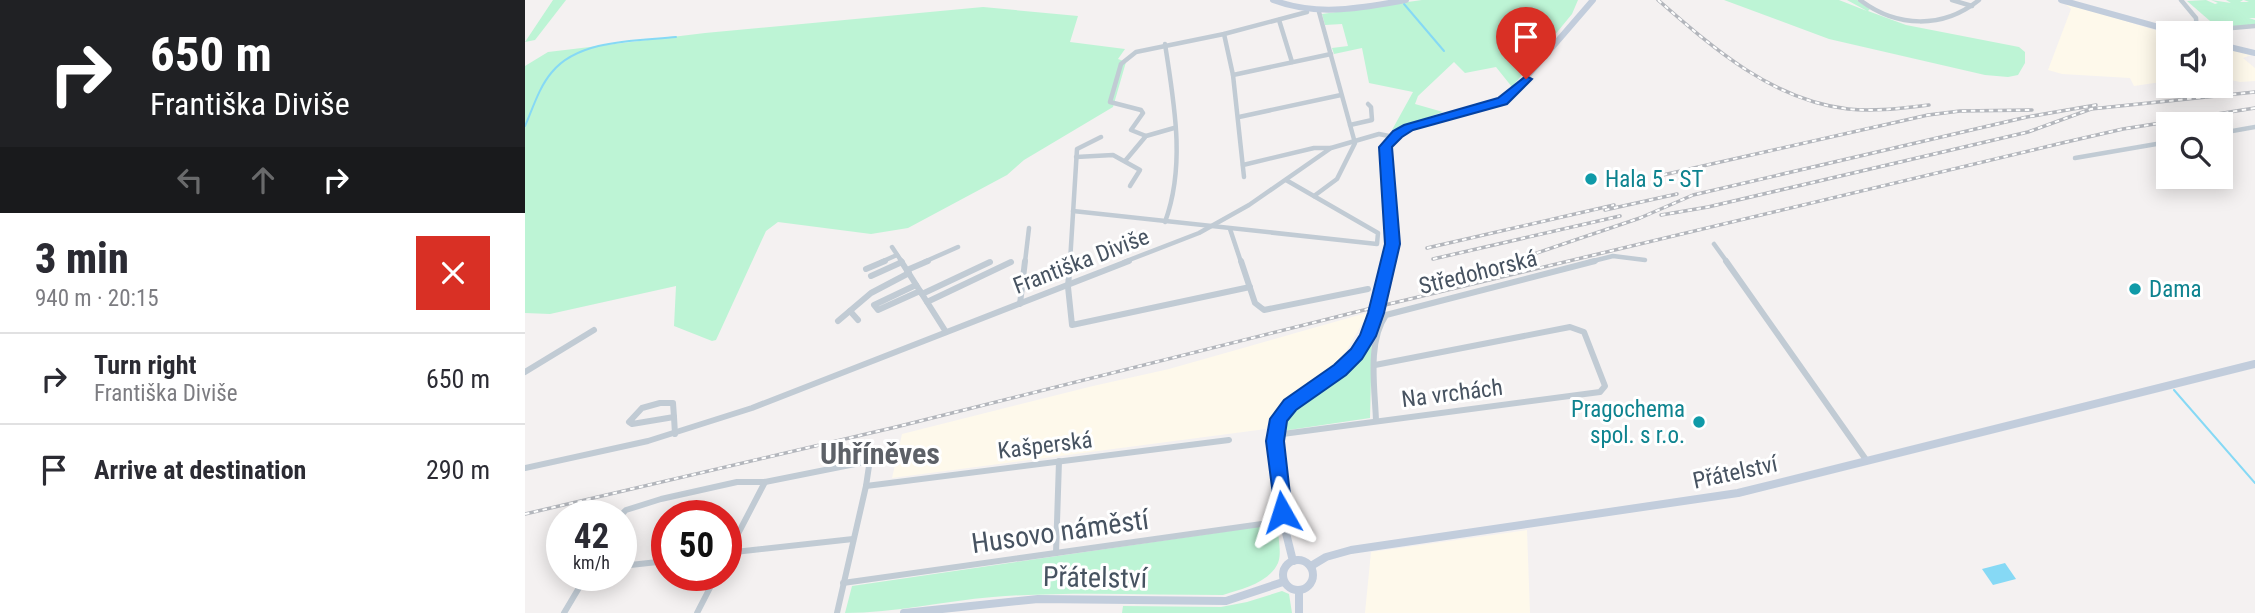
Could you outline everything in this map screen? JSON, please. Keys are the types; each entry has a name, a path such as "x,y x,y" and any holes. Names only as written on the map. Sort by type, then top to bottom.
{"main road":[{"path":"1273,0 1307,12 1406,0"},
{"name":"Františka Diviše","path":"1394,137 1419,124 1491,105 1510,96 1593,0"},
{"path":"2061,0 2156,26"},
{"path":"2233,48 2255,53"},
{"path":"1293,561 1283,521 1276,424 1286,410 1345,365 1360,350 1370,331 1393,244 1385,147 1394,137"},
{"name":"Přátelství","path":"1311,566 1326,557 1351,550 1710,498 2255,364"},
{"path":"1301,560 1311,566 1314,573 1312,581 1299,590 1287,587 1283,582 1284,569 1293,561 1301,560"},
{"name":"Přátelství","path":"904,613 977,608 1038,599 1226,601 1283,582"},
{"path":"1299,590 1299,613"}],"street":[{"path":"1860,0 1874,9 1924,23 1972,6 1979,0"},
{"path":"1952,0 1972,6"},
{"path":"2181,0 2198,21"},
{"path":"1146,136 1131,130 1143,113 1141,110 1110,102 1121,64 1126,58 1147,47 1224,34 1307,12"},
{"path":"1314,196 1337,179 1355,141 1319,12"},
{"path":"1279,20 1292,62"},
{"path":"2233,28 2255,26"},
{"path":"1224,34 1239,117 1244,177"},
{"path":"1165,44 1174,128 1175,191 1172,208 1165,222"},
{"path":"1233,75 1331,54"},
{"path":"1239,117 1341,95"},
{"path":"1350,125 1372,120 1371,107 1368,104"},
{"path":"2233,131 2255,127"},
{"path":"1125,161 1146,136 1174,128"},
{"name":"Františka Diviše","path":"525,468 675,434 781,397 1210,228 1331,148 1379,134 1394,137"},
{"path":"1101,137 1077,149 1068,286 1072,325 1250,287"},
{"path":"2074,158 2156,144"},
{"path":"1243,165 1314,148 1331,148"},
{"path":"1076,158 1109,154 1125,161 1140,170 1130,186"},
{"path":"1073,211 1210,228 1377,244 1378,233 1286,180"},
{"path":"1020,304 1029,228"},
{"path":"1230,229 1255,303 1264,310 1367,289"},
{"path":"1714,244 1867,461"},
{"path":"892,247 946,332"},
{"path":"838,321 876,289 958,247"},
{"path":"866,269 897,255"},
{"name":"Středohorská","path":"1376,421 1375,365 1379,324 1386,315 1613,256 1645,260"},
{"path":"870,276 902,262"},
{"name":"Františka Diviše","path":"919,290 990,262"},
{"path":"927,302 1011,262"},
{"path":"919,290 878,310 874,305 919,290"},
{"path":"851,311 858,320"},
{"name":"Na vrchách","path":"1275,435 1600,392 1605,386 1584,332 1570,327 1375,365"},
{"path":"525,372 594,330"},
{"path":"674,417 632,424 629,422 633,414 640,409 666,402 673,403 674,417 675,434"},
{"name":"Kašperská","path":"866,486 1229,440"},
{"path":"637,508 661,499 737,482 765,482 865,461 869,468 866,486 837,613"},
{"path":"1056,553 1059,461"},
{"path":"742,526 765,482"},
{"name":"Husovo náměstí","path":"843,583 1283,521"},
{"path":"742,552 853,539"},
{"path":"564,613 577,591"},
{"path":"697,613 708,591"}],"shaded area":[{"path":"2063,2 2156,30 2156,83 2134,86 2130,78 2062,74 2048,70 2071,9"},
{"path":"2233,50 2251,55 2243,58 2255,68 2255,81 2233,81"},
{"path":"1366,313 1344,355 1270,418 1266,429 892,478 902,434 1169,369"},
{"path":"1527,530 1530,613 1365,613 1371,552"}],"green space":[{"path":"553,0 566,0 535,40 525,42"},
{"path":"1422,0 1578,0 1572,14 1512,87 1496,67 1465,73 1454,62 1418,96 1415,104 1443,112 1392,130 1413,92 1369,83 1362,48 1334,54 1332,48 1348,46 1342,24 1325,25 1322,14"},
{"path":"1724,0 1839,0 1867,11 1847,0 1857,0 1870,9 1868,11 1906,25 2019,47 2025,52 2025,63 2018,75 1985,75 1829,39"},
{"path":"2206,0 2215,4 2218,3 2211,0 2231,3 2226,0 2255,0 2255,18 2249,18 2255,20 2255,25 2233,26 2233,21 2210,21 2187,1"},
{"path":"983,7 1078,16 1070,42 1125,49 1118,59 1126,62 1113,107 1024,160 1007,175 908,228 871,234 778,222 766,231 716,340 712,341 674,326 676,286 550,314 525,313 525,66 548,52 705,33"},
{"path":"1372,339 1370,418 1282,431 1285,421 1298,404 1347,368"},
{"path":"1277,524 1280,554 1274,570 1254,584 1223,595 1022,595 845,613 852,586"},
{"path":"1282,591 1289,594 1292,613 1122,613 1123,606 1221,607"}],"water":[{"path":"2005,563 2016,579 1993,585 1982,569"}],"waterway":[{"path":"1404,4 1444,51"},
{"path":"525,126 543,84 563,61 593,47 676,37"},
{"path":"2174,390 2255,483"}],"railway":[{"path":"1658,0 1722,53 1745,69 1794,95 1820,104 1858,110 1929,105"},
{"path":"1661,215 1708,207 2028,132 2091,109 2255,92"},
{"path":"1460,279 1640,218 1693,195 2027,117 2096,105"},
{"path":"525,514 896,427 1364,310 2062,143 2123,129 2255,108"},
{"path":"1654,177 1928,115 1960,111 2032,110"},
{"path":"1605,210 1677,194"},
{"path":"1427,248 1614,205"},
{"path":"1433,259 1620,216"}],"place":[{"name":"Hala 5 - ST","path":"1591,179"},
{"name":"Dama","path":"2135,289"},
{"name":"Pragochema spol. s r.o.","path":"1699,422"}],"district":[{"name":"Uhříněves","path":"880,454"}],"route":[{"path":"1282,512 1275,441 1276,424 1290,405 1340,370 1357,354 1368,336 1376,313 1393,244 1385,147 1397,134 1409,127 1502,101 1514,93 1526,79"}]}
